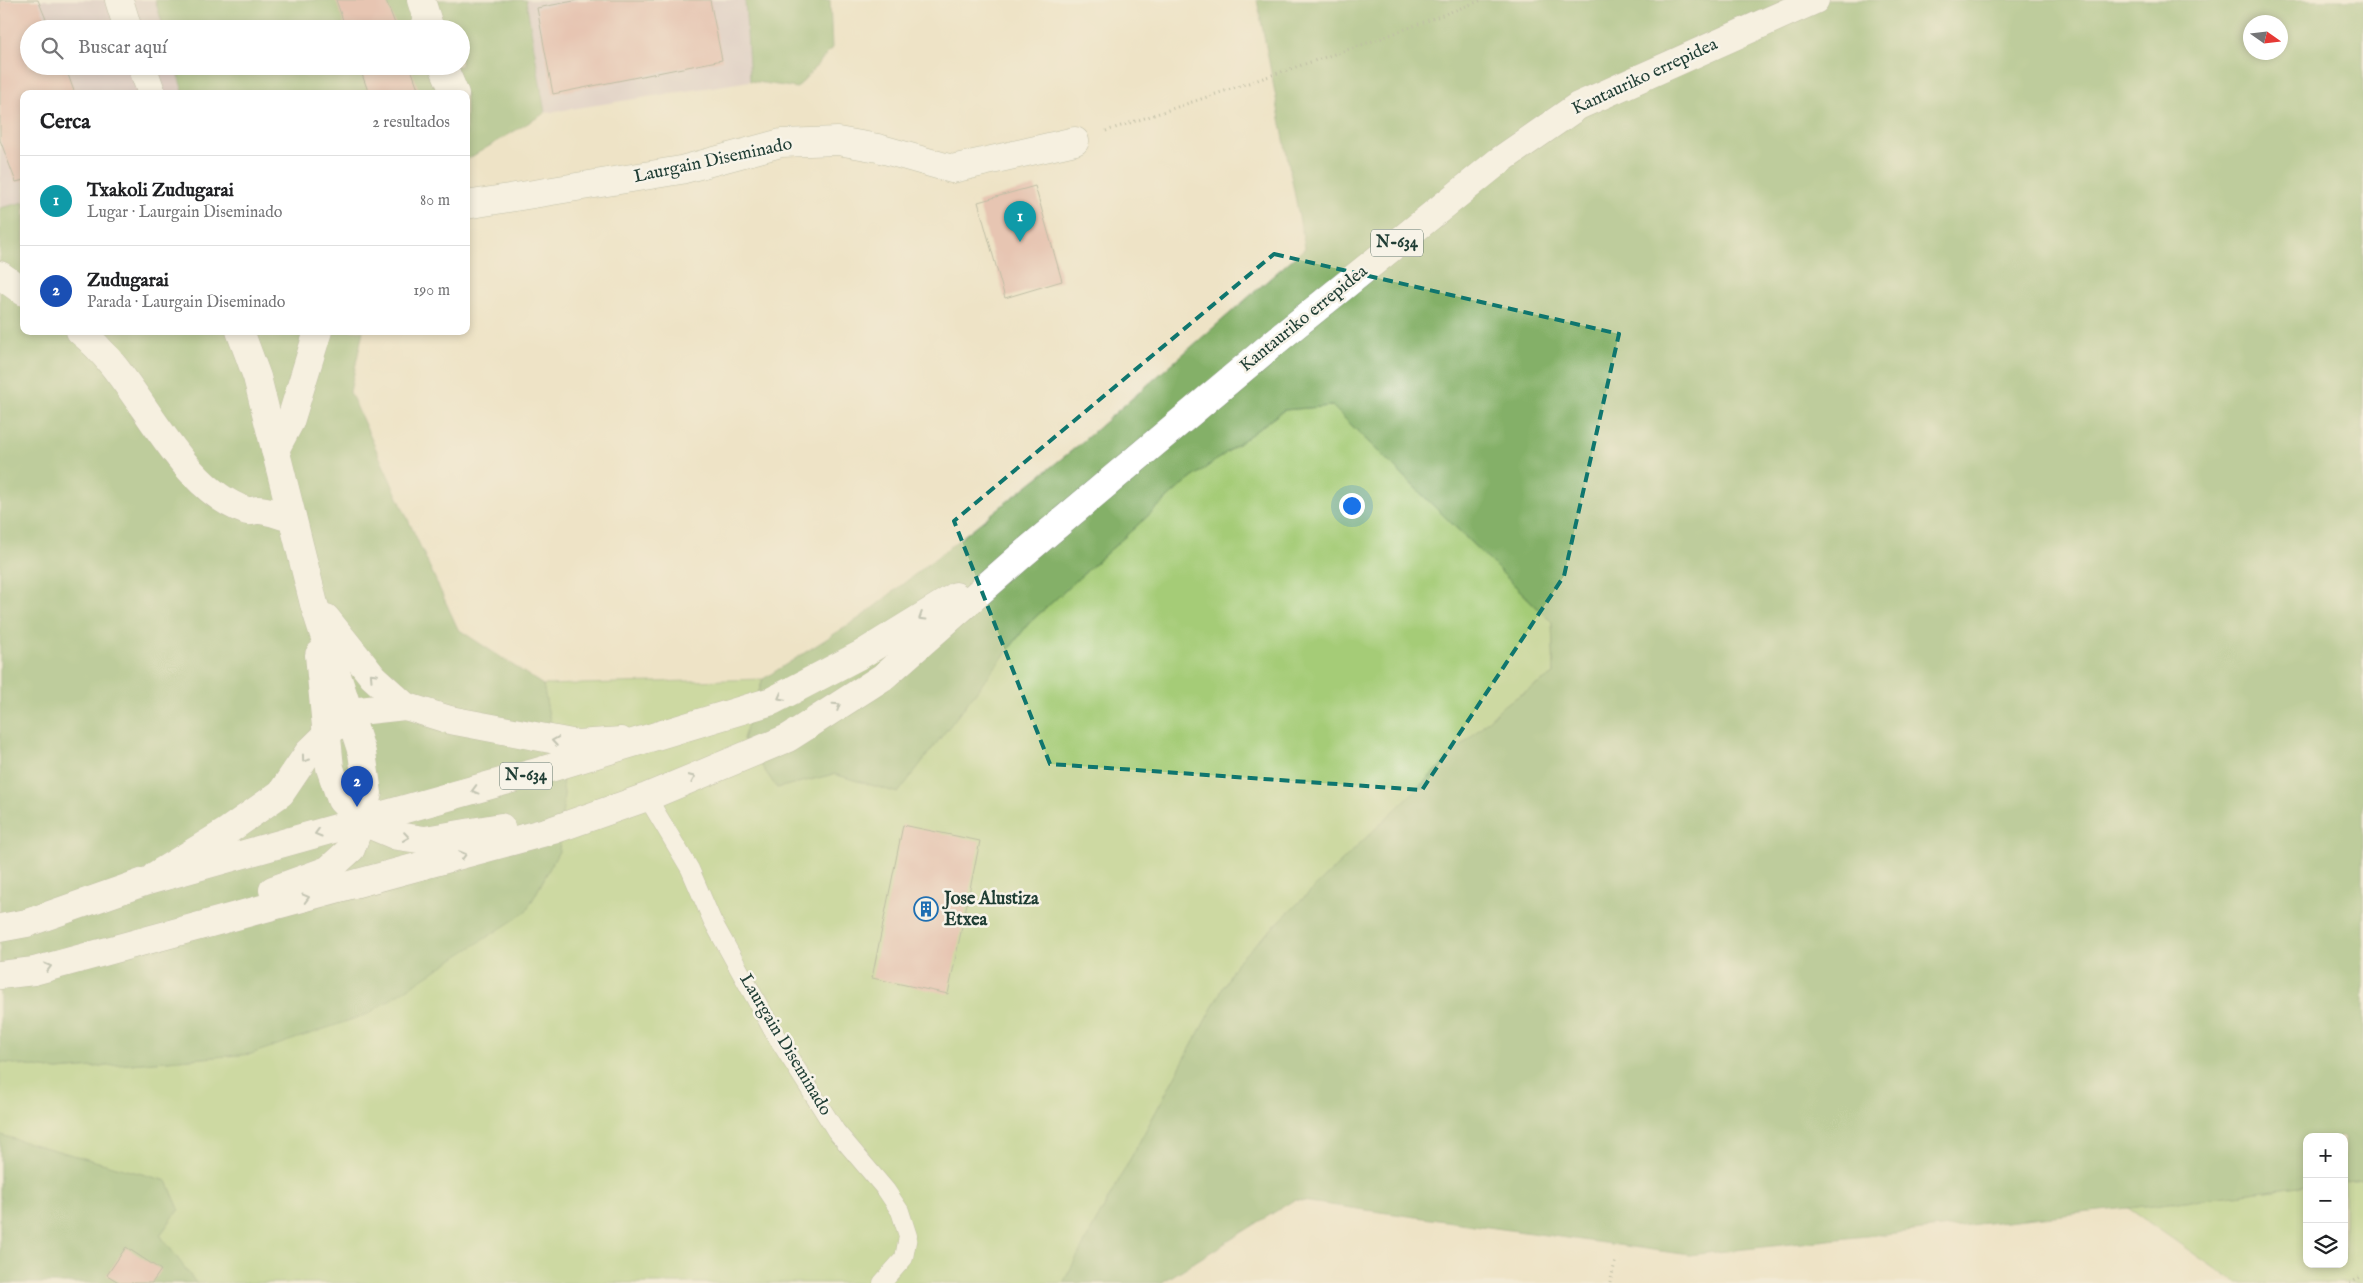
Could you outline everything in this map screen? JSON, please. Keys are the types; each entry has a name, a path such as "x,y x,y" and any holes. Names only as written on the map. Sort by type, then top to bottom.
{"main road":[{"path":"119,0 125,20"},
{"path":"421,0 427,20"},
{"name":"Kantauriko errepidea","path":"1023,554 1296,325 1523,145 1578,106 1815,0"},
{"path":"145,75 151,90"},
{"path":"447,75 453,90"},
{"name":"Laurgain Diseminado","path":"470,203 681,170 781,143 838,141 878,148 952,169 1075,141"},
{"path":"0,275 20,289"},
{"path":"84,335 109,359 194,476 224,500 249,512 259,510 292,518"},
{"path":"153,938 328,870 351,849 368,793 362,753 314,604 257,377 241,335"},
{"path":"275,450 290,422 317,335"},
{"name":"N-634","path":"0,928 27,923 144,882 655,738 772,701 862,654 1023,554"},
{"name":"N-634","path":"0,975 34,971 553,830 647,797 788,738 875,682 1023,554"},
{"path":"314,604 373,677 405,706"},
{"path":"314,604 330,768 341,800 361,821 397,836 425,840 469,834 647,797"},
{"path":"144,882 226,832 281,793 308,754 350,712 405,706 450,720 577,744 655,738"}],"lane":[{"name":"Laurgain Diseminado","path":"647,797 690,869 712,920 773,1031 836,1131 886,1190 900,1211 908,1236 904,1258 882,1283"}],"path":[{"path":"1075,141 1379,39 1482,0"},
{"path":"1610,1283 1616,1259"},
{"path":"2350,1283 2363,1276"}],"highlighted area":[{"path":"1274,254 1619,334 1564,576 1422,790 1050,764 954,521"}],"shaded area":[{"path":"0,0 155,0 161,20 20,20 20,75 178,75 183,90 20,90 20,203 0,208"},
{"path":"526,0 745,0 750,81 545,113"}],"green space":[{"path":"155,0 526,0 545,113 470,158 470,90 183,90 178,75 470,75 470,20 161,20"},
{"path":"745,0 830,0 832,48 797,88 750,81"},
{"path":"1257,0 2363,0 2363,1179 2348,1181 2348,1133 2303,1133 2303,1186 2128,1208 1689,1255 1294,1200 1161,1283 1063,1283 1237,962 1504,705 1554,674 1552,622 1332,406 1284,410 1181,486 1029,623 898,793 834,774 777,788 743,739 763,679 861,617 1075,448 1305,248"},
{"path":"20,203 20,335 362,335 350,392 458,629 543,685 564,793 559,851 526,912 368,1014 251,1054 57,1070 0,1062 0,208"},
{"path":"1332,406 1552,622 1554,674 1504,705 1237,962 1063,1283 196,1283 160,1235 179,1209 167,1181 0,1135 0,1062 58,1070 251,1054 526,912 559,851 564,793 543,685 763,679 743,739 777,788 834,774 898,793 1029,623 1181,486 1284,410"},
{"path":"0,1135 167,1181 179,1209 160,1235 196,1283 0,1283"},
{"path":"2363,1179 2363,1283 2236,1283 2128,1208 2303,1186 2303,1268 2348,1268 2348,1181"}],"building":[{"path":"0,0 38,0 46,20 20,20 20,75 68,75 74,90 20,90 20,181 16,182 0,140"},
{"path":"336,0 386,0 394,20 343,20"},
{"path":"579,0 710,0 722,60 553,94 537,8"},
{"path":"362,75 413,75 419,90 368,90"},
{"path":"1035,186 1062,281 1005,298 978,202"},
{"name":"Jose Alustiza Etxea","path":"903,825 980,841 948,994 872,978"},
{"path":"126,1247 161,1270 152,1283 120,1283 107,1275"}],"place":[{"name":"Txakoli Zudugarai","path":"1020,242"},
{"name":"Zudugarai","path":"357,807"},
{"name":"Jose Alustiza Etxea","path":"926,909"}]}
